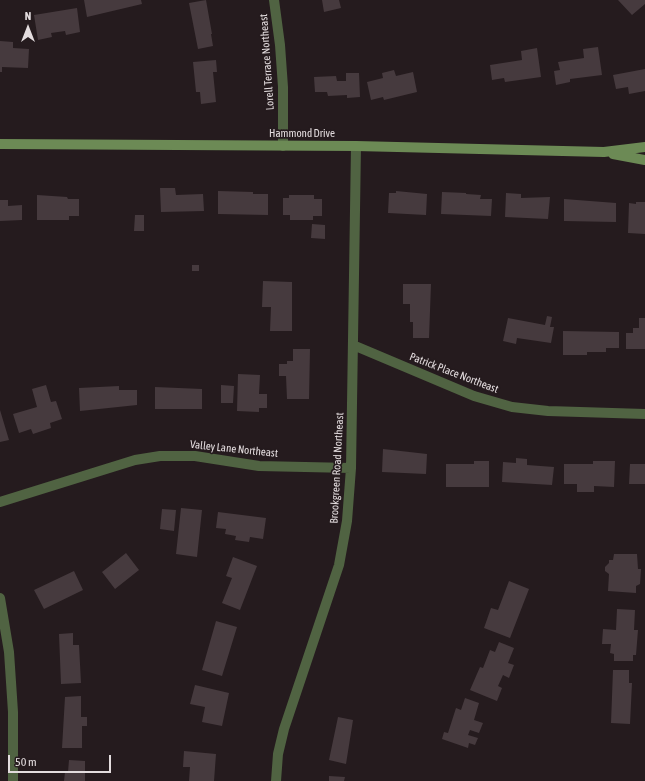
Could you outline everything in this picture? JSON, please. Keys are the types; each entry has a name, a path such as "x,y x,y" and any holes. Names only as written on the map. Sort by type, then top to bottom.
{"street":[{"name":"Lorell Terrace Northeast","path":"274,0 282,73 283,146"},
{"name":"Hammond Drive","path":"0,144 356,146 604,152 645,147"},
{"name":"Brookgreen Road Northeast","path":"276,781 278,754 284,729 339,565 348,521 351,468 356,146"},
{"name":"Hammond Drive","path":"604,152 645,160"},
{"name":"Patrick Place Northeast","path":"353,345 474,396 512,407 548,411 645,414"},
{"name":"Valley Lane Northeast","path":"0,502 136,460 160,456 195,456 259,466 351,468"},
{"path":"0,598 9,652 13,712 13,781"}],"building":[{"path":"84,0 141,0 142,4 87,17"},
{"path":"206,0 213,46 198,49 189,3"},
{"path":"322,0 339,0 341,8 324,12"},
{"path":"618,0 645,0 645,4 632,15"},
{"path":"77,8 80,32 66,35 65,31 51,33 52,37 38,40 34,15"},
{"path":"0,41 13,42 13,48 29,49 28,68 2,67 2,72 0,72"},
{"path":"598,47 602,75 570,79 570,82 556,85 554,71 560,70 558,62 584,58 583,49"},
{"path":"537,48 541,77 505,82 504,78 492,80 490,65 522,60 521,51"},
{"path":"216,60 217,72 213,72 216,102 201,104 200,92 196,92 193,62"},
{"path":"645,69 645,91 629,94 628,87 616,89 613,75"},
{"path":"394,70 396,76 413,72 417,92 384,100 383,97 371,100 367,82 383,78 382,73"},
{"path":"346,73 359,73 360,97 347,98 347,95 328,96 327,92 315,92 314,77 336,76 337,81 346,81"},
{"path":"160,188 175,188 176,195 203,194 204,211 161,212"},
{"path":"218,191 268,194 268,215 218,214"},
{"path":"396,191 427,194 426,215 388,213 389,193 396,193"},
{"path":"442,192 481,195 480,199 492,199 491,216 441,214"},
{"path":"506,193 521,194 521,198 550,197 548,219 505,217"},
{"path":"37,195 79,199 79,216 69,216 69,220 37,220"},
{"path":"289,195 314,195 314,199 322,199 322,216 313,216 313,220 290,220 290,215 283,215 283,198 289,198"},
{"path":"564,199 616,203 616,222 564,221"},
{"path":"0,200 8,200 8,206 22,205 22,220 0,221"},
{"path":"636,202 645,202 645,234 628,233 629,203 636,204"},
{"path":"135,215 144,215 144,231 134,231"},
{"path":"312,224 325,225 325,239 311,238"},
{"path":"192,265 199,265 199,271 192,271"},
{"path":"263,281 292,282 292,331 270,331 271,307 262,307"},
{"path":"403,284 431,284 429,338 413,338 413,322 410,322 410,304 403,304"},
{"path":"547,316 552,317 550,327 554,327 551,343 517,338 516,344 503,341 508,318 545,325"},
{"path":"639,318 645,318 645,349 626,349 626,333 633,333 633,328 639,328"},
{"path":"563,331 619,332 619,348 606,348 606,352 587,352 587,355 563,355"},
{"path":"293,349 310,349 309,399 287,399 286,376 279,376 279,364 287,364 287,361 293,361"},
{"path":"238,374 260,375 259,394 267,394 267,408 259,408 259,412 237,411"},
{"path":"46,385 51,402 56,401 62,419 50,423 51,428 33,434 31,429 19,433 13,414 37,407 32,389"},
{"path":"221,385 234,386 233,403 221,403"},
{"path":"119,386 119,390 137,390 137,405 80,411 79,388"},
{"path":"155,387 202,389 202,409 155,409"},
{"path":"0,410 9,440 0,442"},
{"path":"383,449 427,454 426,474 382,472"},
{"path":"516,458 527,459 527,465 554,467 552,485 502,482 503,462 516,463"},
{"path":"474,461 489,461 489,487 446,487 446,464 474,464"},
{"path":"593,461 615,461 614,487 594,486 594,492 577,492 577,484 564,484 564,464 593,464"},
{"path":"630,464 645,464 645,484 629,484"},
{"path":"181,508 202,510 197,557 176,554"},
{"path":"162,509 176,510 174,531 160,529"},
{"path":"218,512 266,518 263,539 250,537 249,542 235,540 236,536 225,534 226,529 216,528"},
{"path":"126,553 139,570 115,589 102,572"},
{"path":"614,554 637,554 638,569 641,569 640,584 636,586 636,593 608,591 609,574 605,571 605,567 609,563 609,560 613,560"},
{"path":"233,557 257,566 240,610 222,603 232,578 226,576"},
{"path":"74,571 83,590 44,609 34,590"},
{"path":"509,581 529,589 510,638 484,628 491,608 498,610"},
{"path":"617,609 635,610 634,630 638,630 636,655 633,655 633,661 614,661 614,654 610,653 611,644 602,644 603,629 616,630"},
{"path":"216,621 237,627 222,676 202,670"},
{"path":"73,633 73,645 79,645 81,683 61,684 59,634"},
{"path":"499,642 514,648 508,663 514,665 509,678 503,675 498,686 502,688 497,701 470,690 480,667 483,668 490,650 495,652"},
{"path":"613,670 629,670 629,683 632,683 630,724 611,723"},
{"path":"195,685 229,693 222,726 202,722 205,707 190,704"},
{"path":"81,696 81,717 87,717 87,726 82,726 82,748 62,748 65,697"},
{"path":"465,698 479,703 474,720 483,723 479,733 470,730 468,735 478,738 475,745 469,743 468,748 442,739 444,732 448,733 456,708 461,710"},
{"path":"338,717 353,720 346,764 329,760"},
{"path":"184,751 216,754 214,781 189,781 190,767 183,767"},
{"path":"69,760 85,761 85,781 64,781 65,772 68,772"},
{"path":"329,776 345,777 344,781 329,781"}]}
